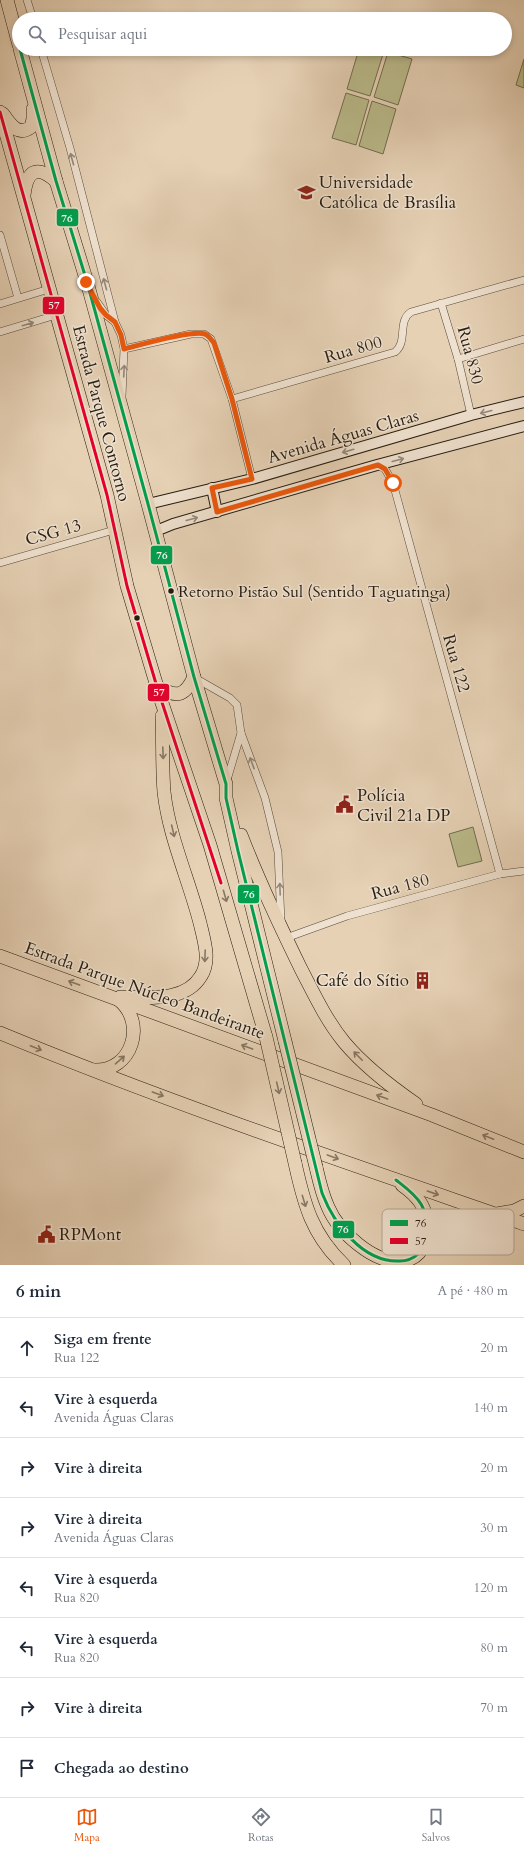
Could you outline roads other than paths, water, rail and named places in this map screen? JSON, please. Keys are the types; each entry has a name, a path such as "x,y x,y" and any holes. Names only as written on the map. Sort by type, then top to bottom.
{"highway":[{"path":"7,0 12,18"},
{"name":"Estrada Parque Contorno","path":"22,56 156,531 194,678 226,784 226,798"},
{"path":"0,111 17,130 27,130 33,119 33,98"},
{"name":"Estrada Parque Contorno","path":"0,111 107,495 127,586 161,700"},
{"path":"24,198 26,182 33,172 44,172 56,181"},
{"path":"157,687 175,695 181,694 186,691 194,678"},
{"path":"114,998 158,997 172,995 197,982 204,970 206,953 203,936 195,901 174,837 164,793 161,700"},
{"path":"161,700 210,845 266,1037 303,1199 313,1224 322,1240 344,1265"},
{"path":"226,798 265,895 320,1006 345,1042 372,1070 400,1093 432,1115"},
{"path":"226,798 316,1166 328,1208 351,1239 378,1257 401,1262 413,1258 416,1255"},
{"name":"Estrada Parque Núcleo Bandeirante","path":"0,956 432,1115 524,1152"},
{"path":"84,1068 97,1070 109,1068 120,1062 132,1046 134,1033 133,1020 127,1009 114,998"},
{"path":"0,1033 84,1068 481,1209"},
{"path":"396,1180 412,1193 420,1203 422,1209"},
{"path":"514,1211 524,1206"},
{"path":"514,1220 524,1224"}],"main road":[{"name":"Avenida Águas Claras","path":"148,504 252,479 471,415 524,402"},
{"path":"156,531 173,524 378,465 524,426"},
{"path":"212,488 217,512"}],"street":[{"path":"27,0 31,12"},
{"path":"43,56 70,148 115,322 121,335 124,349 122,410"},
{"path":"0,235 18,298"},
{"name":"Rua 800","path":"232,399 395,352 400,346 404,320 407,314 524,280"},
{"path":"86,282 100,308 115,322"},
{"path":"0,304 49,289"},
{"name":"Rua 830","path":"441,303 458,359 471,415"},
{"path":"0,332 56,315"},
{"path":"124,349 191,334 199,333 208,336 214,343 232,399 252,479"},
{"path":"458,359 524,340"},
{"name":"Rua 122","path":"378,465 385,469 393,483 421,592 500,874"},
{"name":"CSG 13","path":"0,563 114,530"},
{"path":"194,678 230,698 237,705 241,733 265,798 278,852 283,933"},
{"path":"226,784 241,733"},
{"name":"Rua 180","path":"283,933 500,874 524,871"}],"place":[{"name":"Universidade Católica de Brasília","path":"306,192"},
{"name":"Retorno Pistão Sul (Sentido Taguatinga)","path":"171,591"},
{"name":"Polícia Civil 21a DP","path":"344,805"},
{"name":"Café do Sítio","path":"422,980"},
{"name":"RPMont","path":"46,1234"}]}
